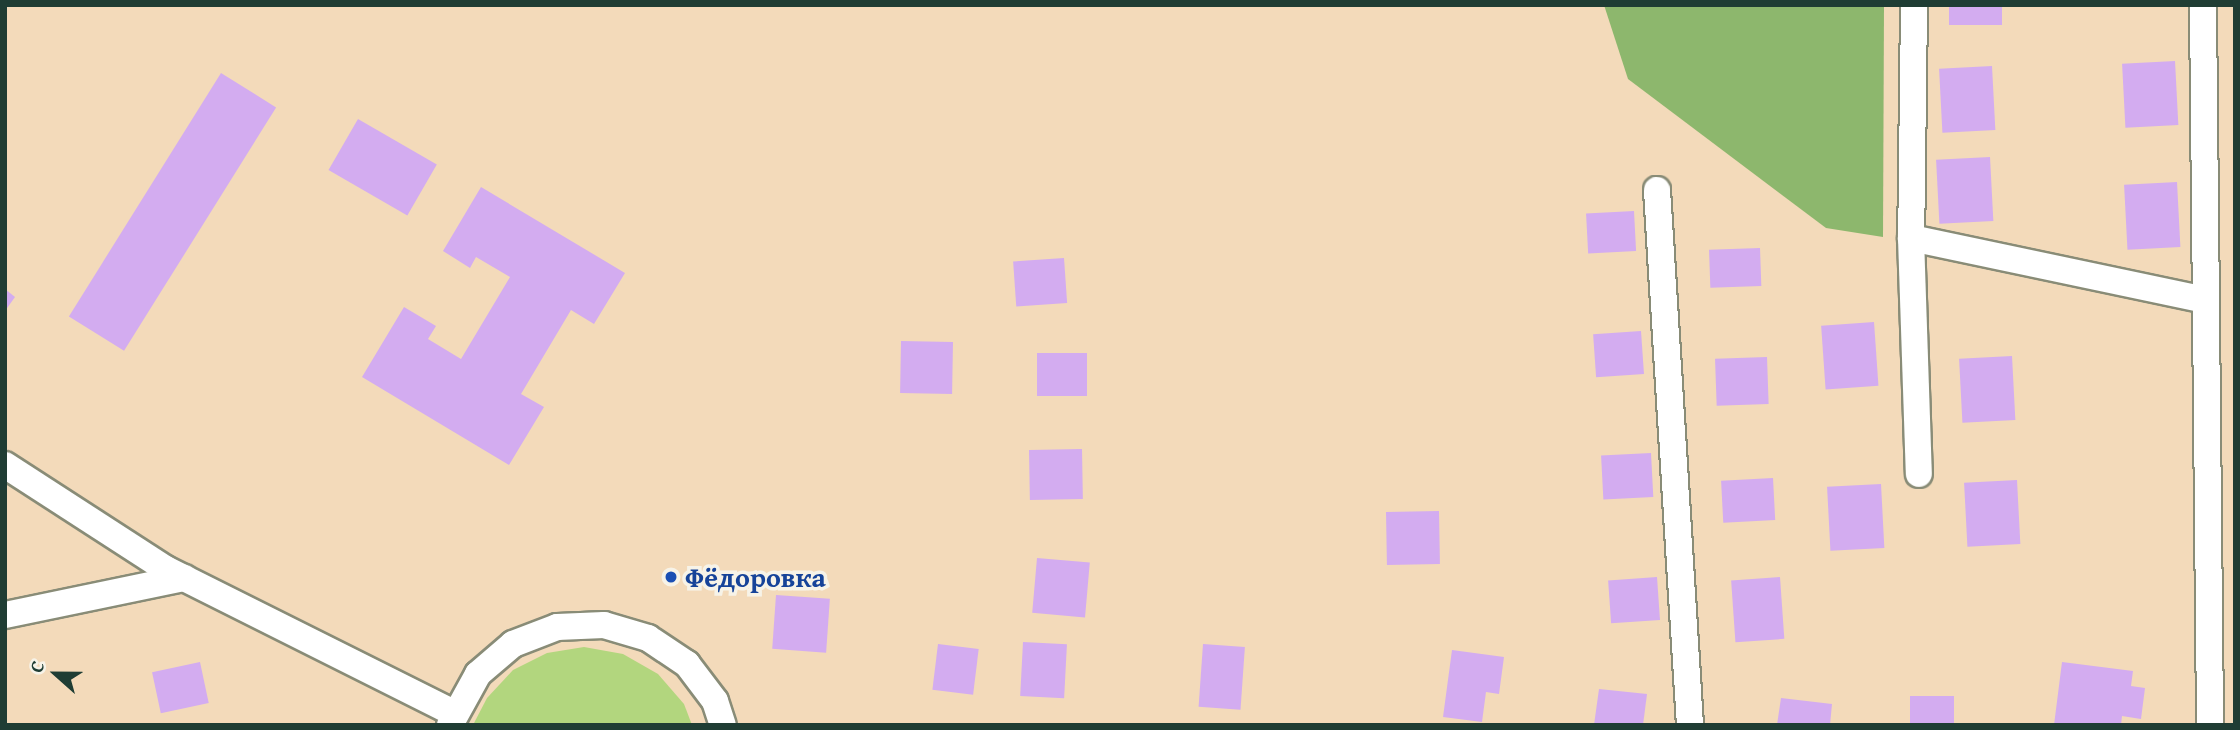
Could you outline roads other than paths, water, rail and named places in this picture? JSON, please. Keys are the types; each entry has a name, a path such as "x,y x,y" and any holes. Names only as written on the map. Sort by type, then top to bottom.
{"street":[{"path":"1914,5 1911,239 1919,474"},
{"path":"2203,5 2210,725"},
{"path":"1657,190 1690,725"},
{"path":"1911,239 2205,300"},
{"path":"5,465 184,578 452,719 478,674 513,644 557,627 604,625 648,638 687,664 715,701 723,725"},
{"path":"5,615 184,578"}],"place":[{"name":"Фёдоровка","path":"671,577"}]}
